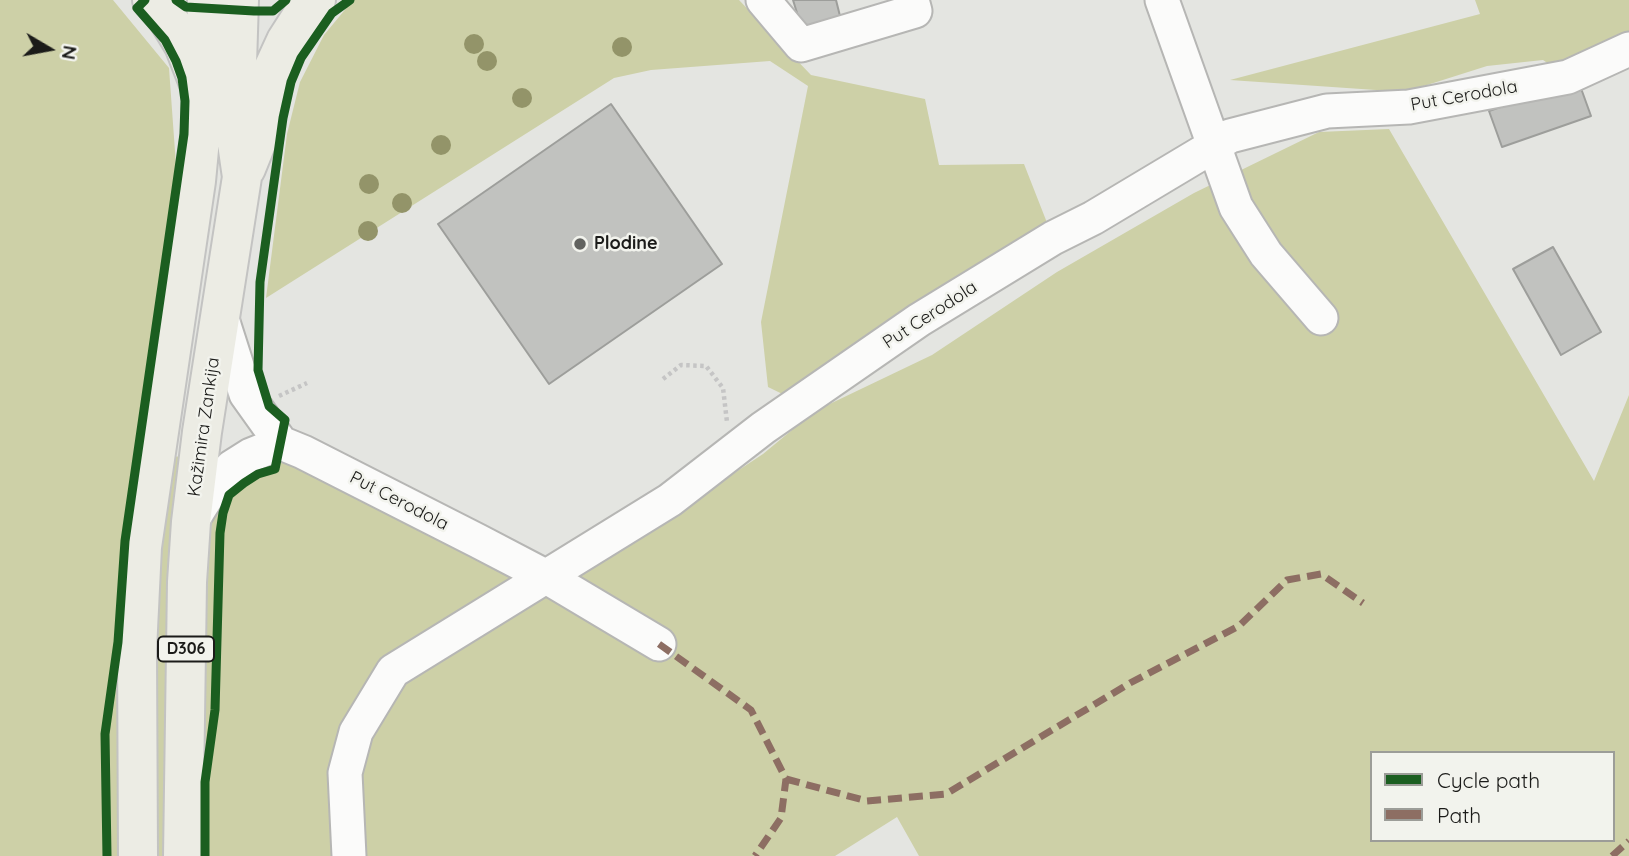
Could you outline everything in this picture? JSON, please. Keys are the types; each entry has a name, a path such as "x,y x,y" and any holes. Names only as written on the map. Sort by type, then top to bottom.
{"main road":[{"path":"152,0 167,16 184,45 204,97"},
{"name":"D306","path":"138,856 138,650 142,547 196,181 204,97 207,0"},
{"name":"Kažimira Zankija","path":"183,856 191,522 202,432 242,177 235,130 239,0"},
{"name":"D306","path":"242,177 261,131 274,67 286,41 316,0"}],"street":[{"path":"763,0 801,45 915,11 912,0"},
{"path":"1162,0 1236,207 1266,254 1321,318"},
{"name":"Put Cerodola","path":"281,443 545,576 670,500 764,428 919,320 1053,238 1093,218 1230,136 1327,111 1409,107 1568,77 1629,49"},
{"path":"191,522 215,484 232,467 251,454 281,443 246,394 221,316"},
{"path":"349,856 345,773 356,732 393,671 545,576 659,644"},
{"path":"125,856 138,812"}],"path":[{"path":"663,379 681,365 706,366 723,388 727,422 721,433"},
{"path":"278,397 307,383"}],"green space":[{"path":"0,0 113,0 169,68 180,221 138,458 303,452 478,541 514,583 594,566 763,454 815,411 932,355 1057,272 1194,193 1319,132 1389,129 1594,481 1629,395 1629,856 919,856 897,817 835,856 0,856"},
{"path":"353,0 739,0 811,75 925,99 939,165 1024,164 1053,238 801,403 768,387 761,322 808,86 770,61 651,70 614,78 266,298 287,134 300,82 324,35"},
{"path":"1475,0 1629,0 1629,59 1568,77 1543,60 1487,66 1405,92 1230,80 1480,14"}],"building":[{"path":"793,0 836,0 843,28 805,39"},
{"path":"1578,80 1591,116 1502,147 1489,111"},
{"name":"Plodine","path":"611,104 722,264 549,384 438,224"},
{"path":"1553,247 1601,332 1561,355 1513,269"}],"marked path":[{"path":"786,779 867,801 946,794 1130,683 1239,626 1287,580 1321,574 1363,603"},
{"path":"659,644 751,710 786,779 781,818 755,856"},
{"path":"1612,856 1629,841"}],"cycle path":[{"path":"107,856 105,734 118,642 125,541 184,134 185,101 182,78 165,40 137,8 145,0"},
{"path":"176,0 186,7 254,11 273,11 286,0"},
{"path":"205,856 205,782 215,710 220,533 223,513 229,495 258,474 275,469 285,420 269,406 258,370 260,282 283,118 291,82 301,58 332,13 350,0"}],"place":[{"name":"Plodine","path":"580,244"}]}
